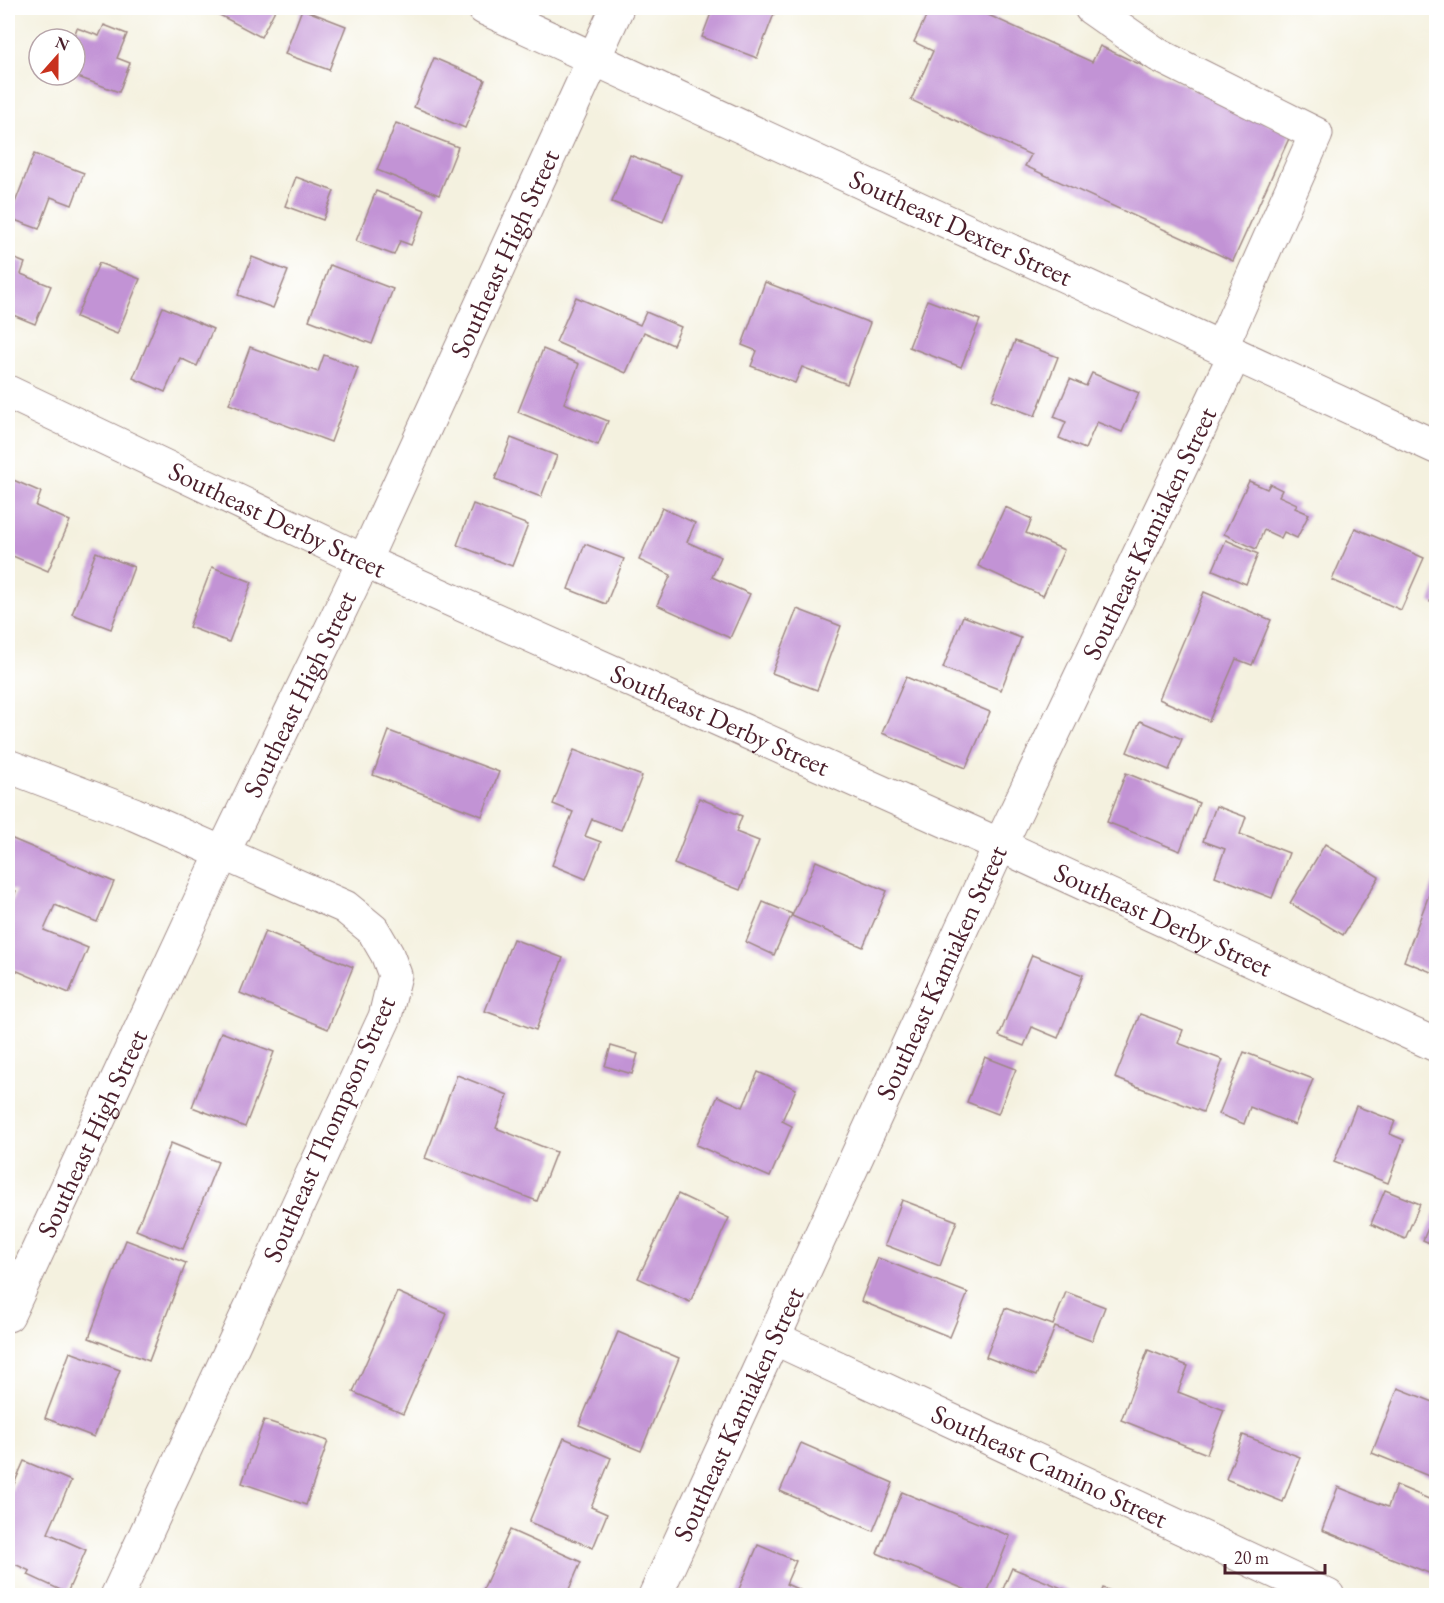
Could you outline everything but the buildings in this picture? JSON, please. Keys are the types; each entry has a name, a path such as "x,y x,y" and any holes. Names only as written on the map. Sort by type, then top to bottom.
{"street":[{"name":"Southeast Dexter Street","path":"484,8 1437,447"},
{"name":"Southeast High Street","path":"8,1315 364,561 617,8"},
{"name":"Southeast Kamiaken Street","path":"655,1596 1228,351 1316,134 1158,55 1091,8"},
{"name":"Southeast Derby Street","path":"8,392 364,561 1000,845 1437,1045"},
{"name":"Southeast Thompson Street","path":"8,766 225,852 345,907 373,930 387,954 395,975 385,1017 117,1596"},
{"name":"Southeast Camino Street","path":"774,1338 1328,1596"}]}
